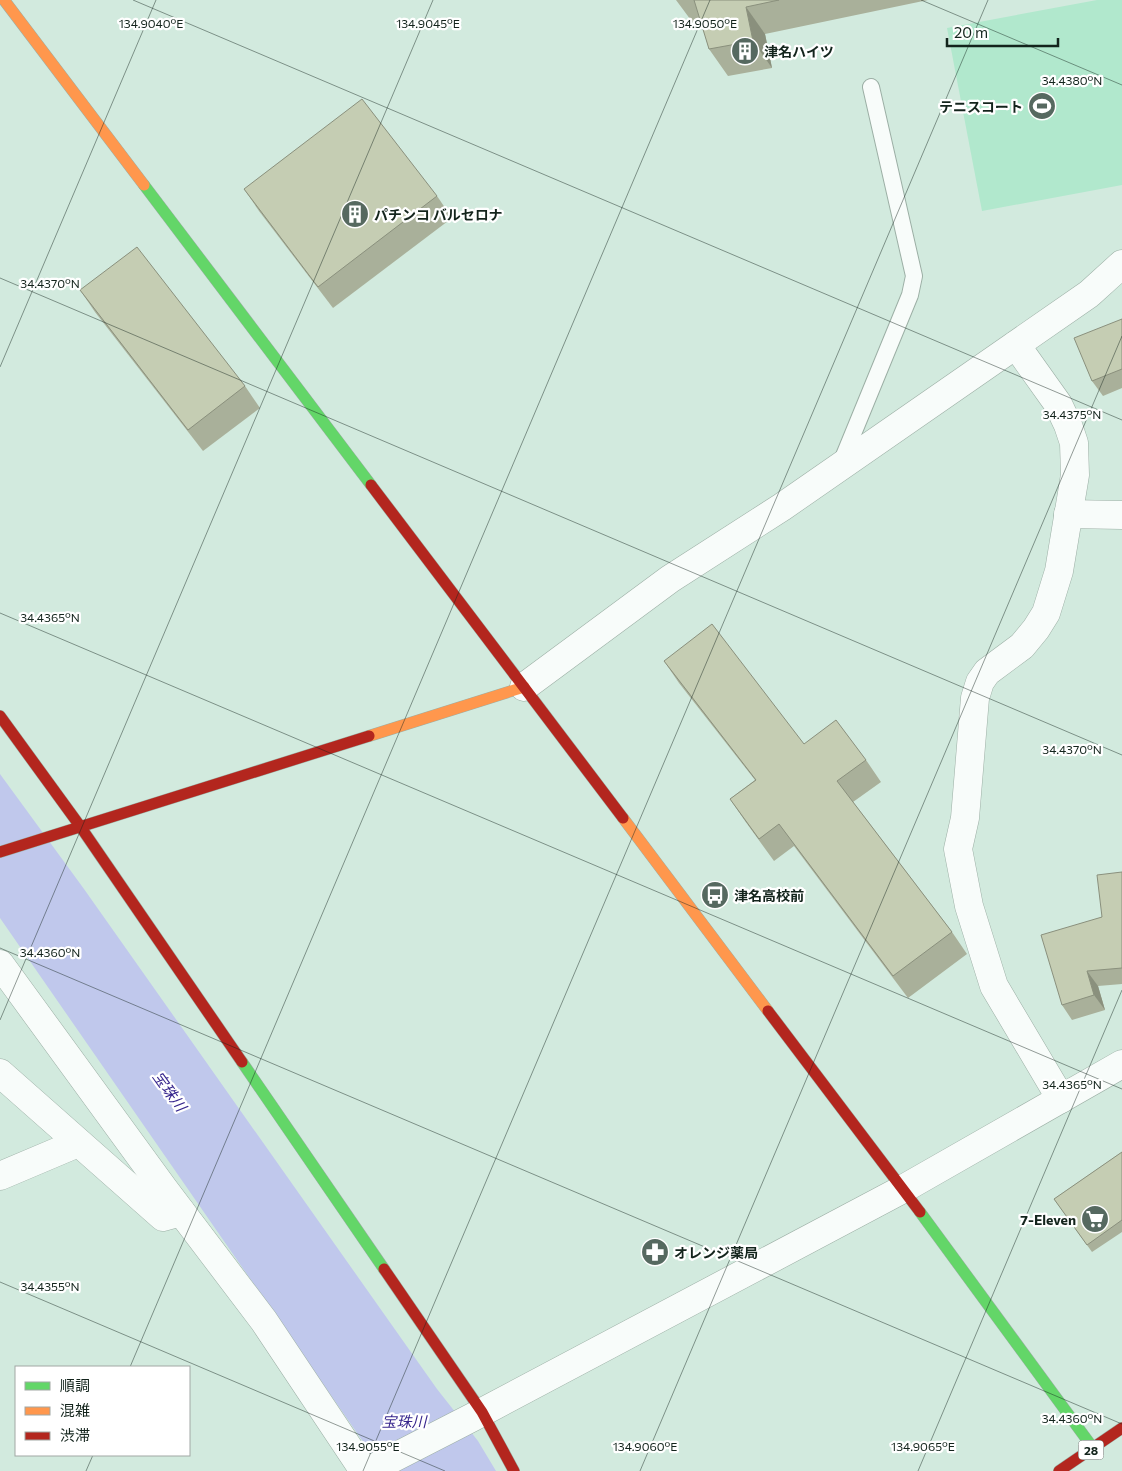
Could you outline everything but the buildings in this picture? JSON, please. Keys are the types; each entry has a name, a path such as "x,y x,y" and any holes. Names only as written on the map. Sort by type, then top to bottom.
{"main road":[{"path":"4,0 903,1189 1093,1448"},
{"path":"0,852 524,687"},
{"path":"0,716 478,1415 514,1471"},
{"name":"28","path":"1060,1471 1122,1428"}],"street":[{"path":"524,687 670,579 782,507 1089,294 1122,264"},
{"path":"1016,345 1058,404 1074,442 1075,475 1059,571 1046,613 1022,646 987,672 980,682 975,698 965,818 958,849 968,906 994,986 1061,1099"},
{"path":"1068,514 1122,514"},
{"path":"0,964 181,1212 264,1321 364,1471"},
{"path":"368,1471 478,1415 903,1189 1122,1064"},
{"path":"0,1073 163,1217 181,1212"},
{"path":"0,1176 78,1142"}],"lane":[{"path":"839,468 910,295 914,276 871,87"}],"green space":[{"name":"テニスコート","path":"1097,0 1122,0 1122,185 982,211 947,28"}],"water":[{"name":"宝珠川","path":"0,774 84,889 437,1389 478,1441 496,1471 377,1471 366,1446 0,918"}],"traffic: fast":[{"path":"144,185 371,485"},
{"path":"242,1062 384,1269"},
{"path":"920,1212 1093,1448"}],"traffic: slow":[{"path":"4,0 144,185"},
{"path":"369,736 524,687"},
{"path":"623,818 768,1011"}],"traffic: jam":[{"path":"371,485 623,818"},
{"path":"0,716 80,826 242,1062"},
{"path":"0,852 369,736"},
{"path":"768,1011 920,1212"},
{"path":"384,1269 482,1412 514,1471"},
{"path":"1059,1471 1122,1428"}],"place":[{"name":"津名ハイツ","path":"745,51"},
{"name":"テニスコート","path":"1042,106"},
{"name":"パチンコ バルセロナ","path":"355,214"},
{"name":"津名高校前","path":"715,895"},
{"name":"7-Eleven","path":"1095,1219"},
{"name":"オレンジ薬局","path":"655,1252"}]}
